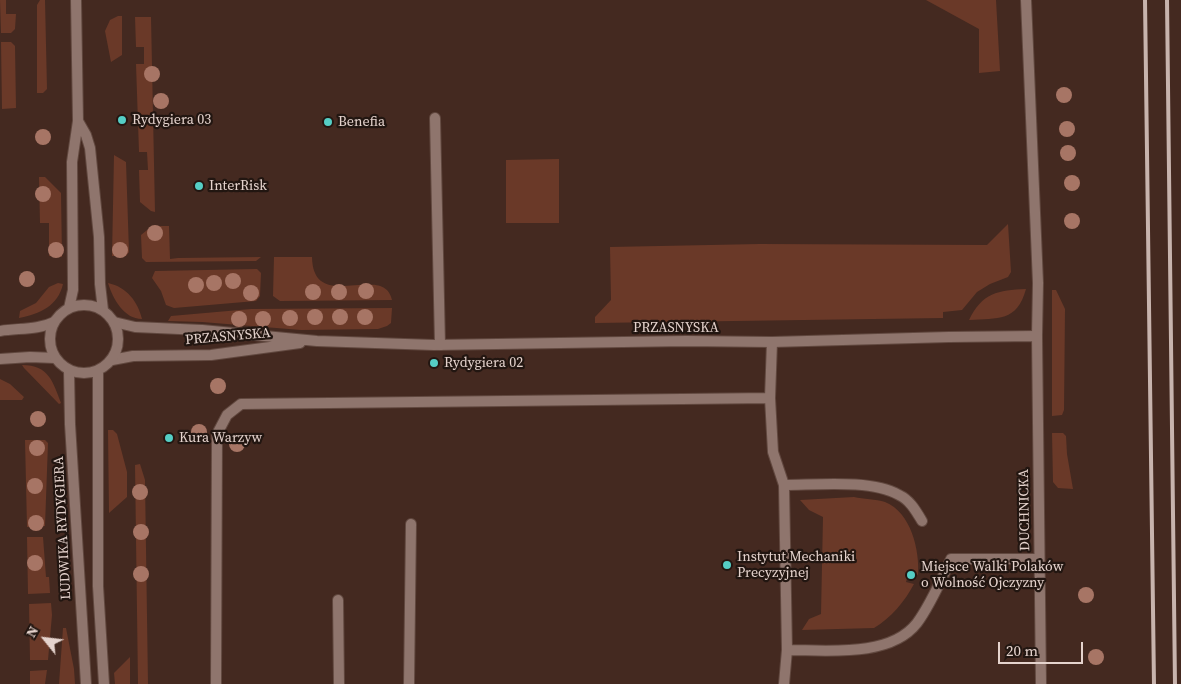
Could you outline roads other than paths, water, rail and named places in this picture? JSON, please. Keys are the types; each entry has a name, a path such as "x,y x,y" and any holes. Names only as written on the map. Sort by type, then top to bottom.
{"street":[{"path":"69,308 73,290 72,162 78,121 76,0"},
{"name":"DUCHNICKA","path":"1026,0 1038,282 1036,336 1041,684"},
{"path":"435,118 440,345"},
{"path":"78,121 86,135 90,148 99,236 100,284 103,310"},
{"path":"80,305 92,306 103,310 114,322 118,334 118,348 112,360 98,371 88,374 69,371 61,366 50,346 50,334 54,322 69,308 80,305"},
{"path":"0,331 38,327 54,322"},
{"name":"PRZASNYSKA","path":"114,322 135,327 202,330 316,341 440,345 686,341 772,342 1036,336"},
{"name":"PRZASNYSKA","path":"112,360 133,356 211,355 316,341"},
{"path":"772,342 770,398 773,452 784,484 787,650 784,684"},
{"path":"0,359 55,358"},
{"name":"LUDWIKA RYDYGIERA","path":"69,371 86,684"},
{"path":"98,371 98,586 104,684"},
{"path":"216,684 217,434 226,415 241,404 770,398"},
{"path":"784,484 870,485 899,495 913,506 922,521"},
{"path":"409,684 411,524"},
{"path":"787,650 849,651 887,644 916,624 935,593 951,559 1039,559"},
{"path":"338,600 339,684"}],"railway":[{"path":"1145,0 1154,684"},
{"path":"1167,0 1175,684"}],"place":[{"name":"Rydygiera 03","path":"122,120"},
{"name":"Benefia","path":"328,122"},
{"name":"InterRisk","path":"199,186"},
{"name":"Rydygiera 02","path":"434,363"},
{"name":"Kura Warzyw","path":"169,438"},
{"name":"Instytut Mechaniki Precyzyjnej","path":"727,565"},
{"name":"Miejsce Walki Polaków o Wolność Ojczyzny","path":"911,575"}]}
